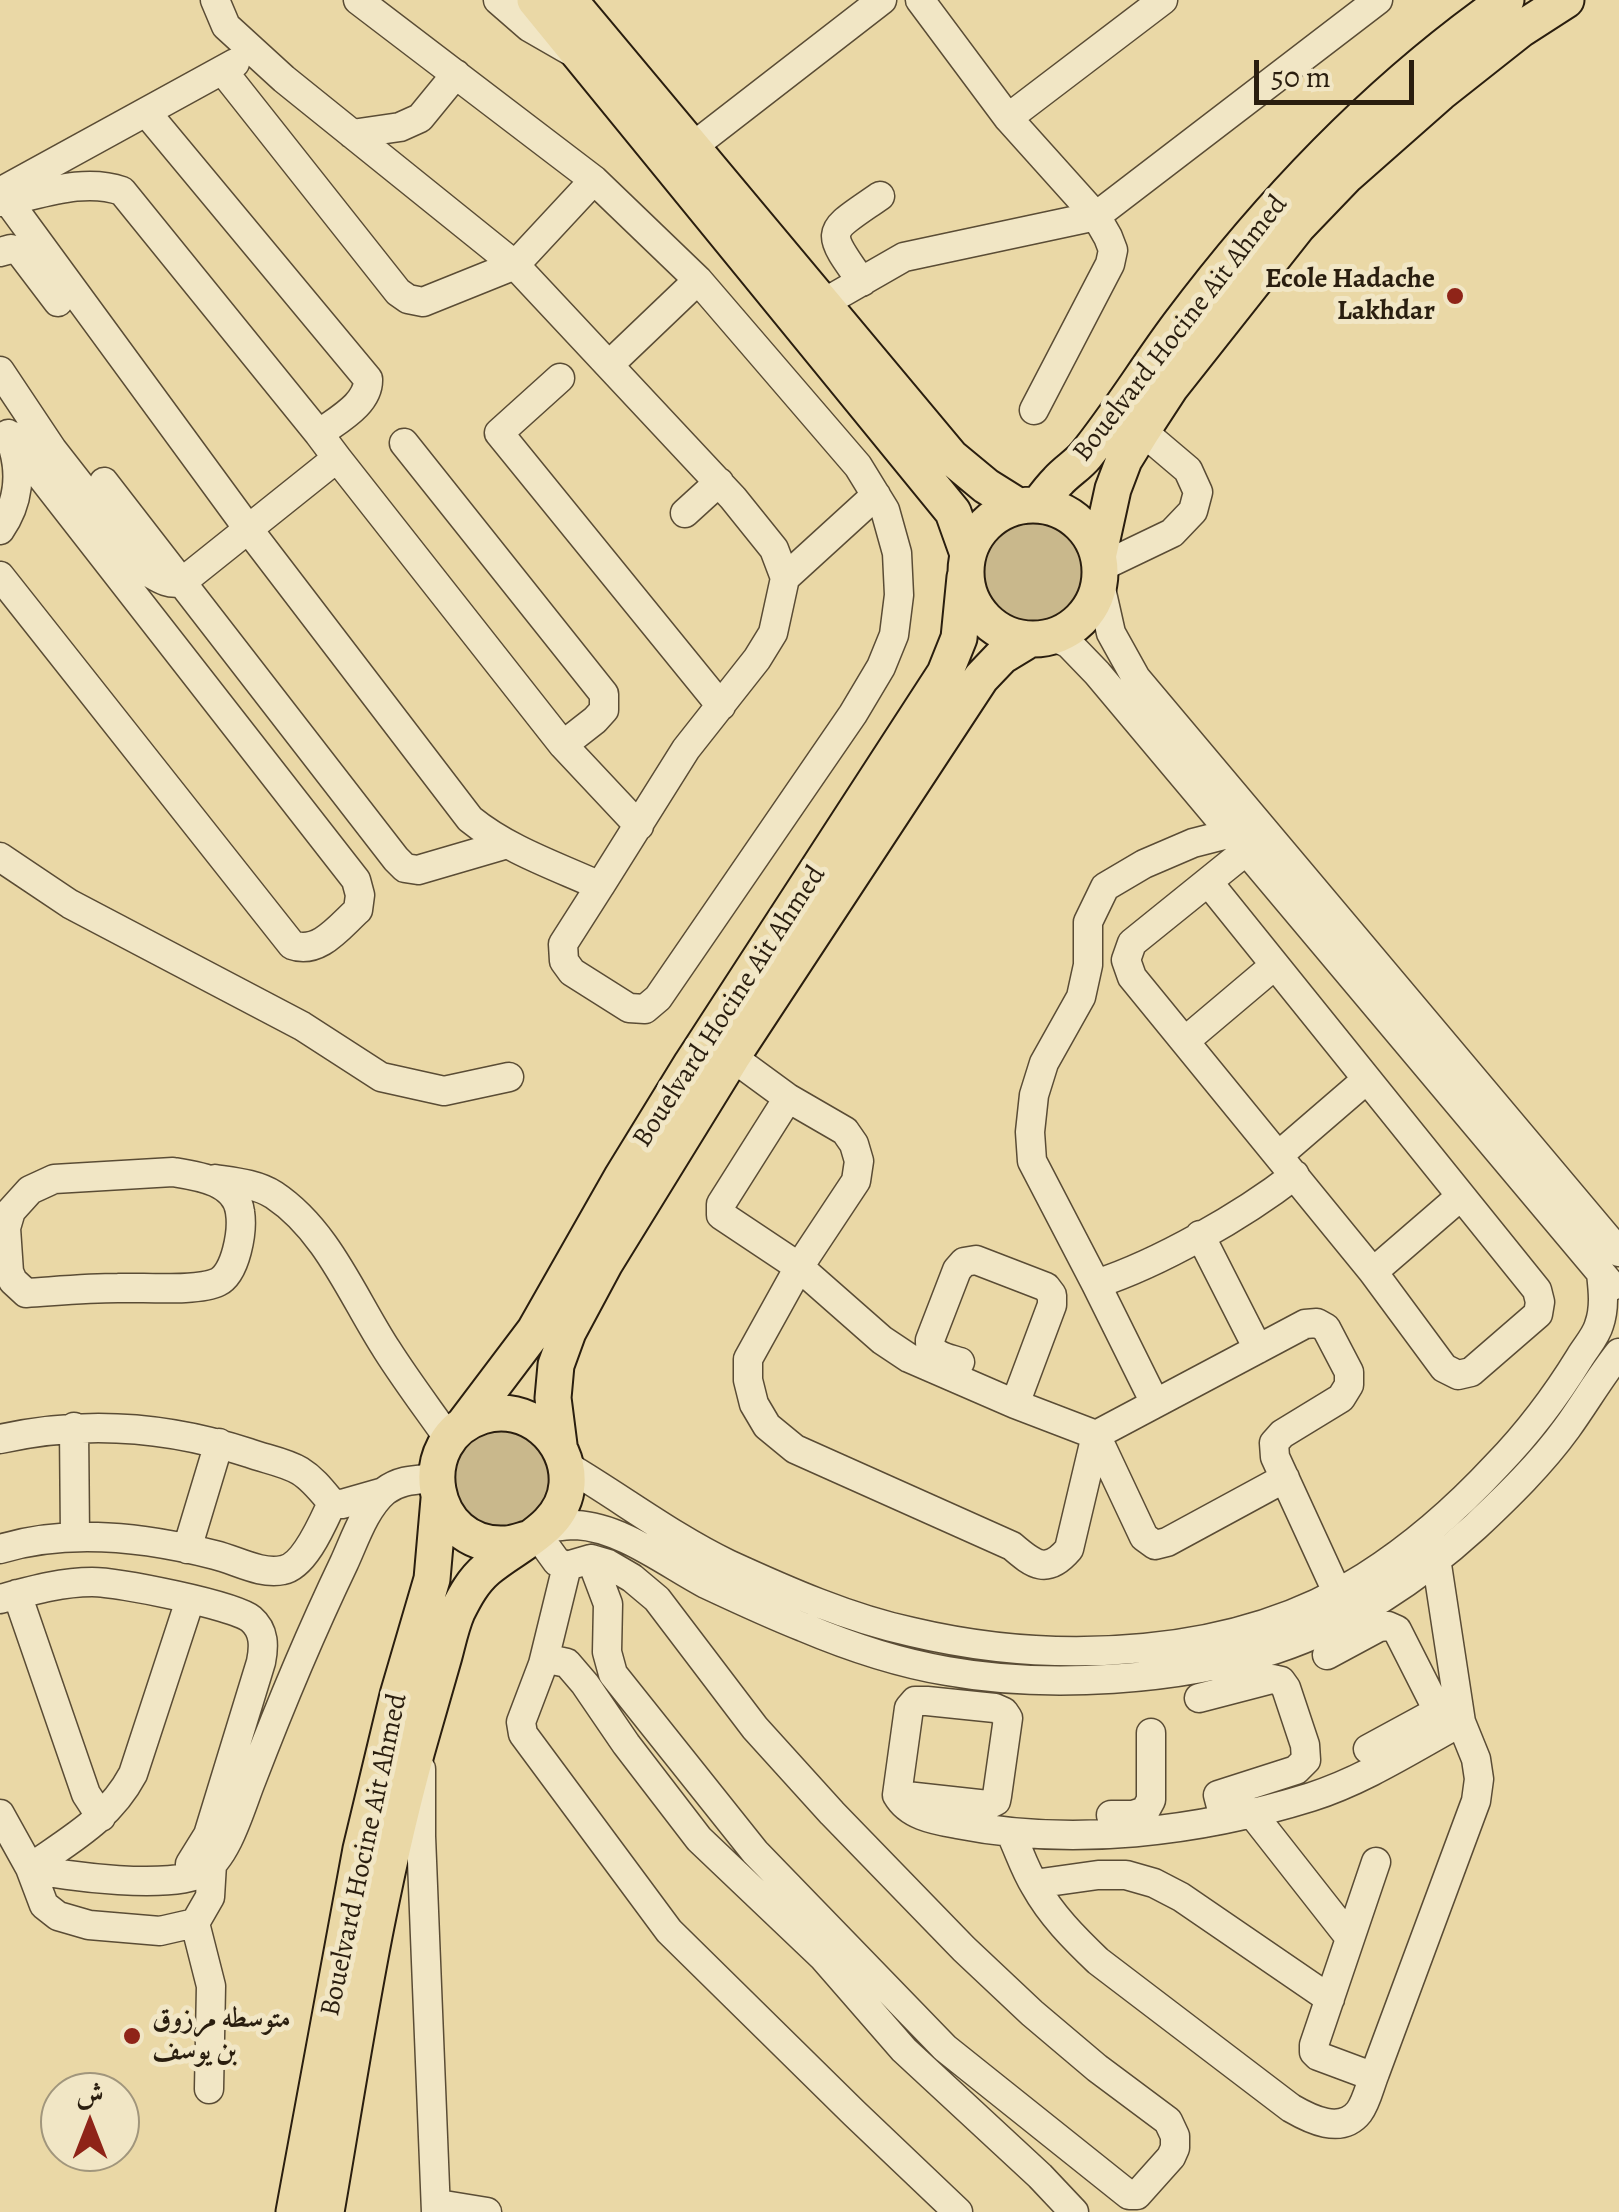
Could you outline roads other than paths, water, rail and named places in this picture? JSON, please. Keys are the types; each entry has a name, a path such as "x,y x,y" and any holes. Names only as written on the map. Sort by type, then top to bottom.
{"main road":[{"path":"536,0 953,512 972,601 986,621 1006,634 1042,638"},
{"path":"569,0 951,457 986,486 1028,505 1059,509 1076,520 1090,534 1099,569"},
{"name":"Bouelvard Hocine Ait Ahmed","path":"1028,505 1084,459 1180,324 1314,163 1404,81 1506,0"},
{"path":"326,2212 378,1919 407,1782 455,1617 472,1583 536,1534 560,1510 567,1488 553,1398 556,1365 568,1332 652,1184 732,1056 981,678 1002,656 1075,625 1091,607 1112,490 1124,460 1170,388 1298,226 1347,175 1440,93 1521,29 1566,0"},
{"path":"967,566 975,537 986,523 1001,512 1028,505"},
{"name":"Bouelvard Hocine Ait Ahmed","path":"456,1432 535,1330 692,1063 945,673 959,638 967,566"},
{"path":"536,1534 505,1544 483,1542 464,1533 449,1518 437,1489 439,1458 456,1432 483,1415 504,1413 525,1417 544,1428 563,1456"},
{"name":"Bouelvard Hocine Ait Ahmed","path":"294,2212 361,1849 398,1694 432,1579 437,1489"}],"street":[{"path":"215,0 226,26 284,79 516,265 718,482 774,550 785,578 774,633 686,749 563,944 564,961 572,972 629,1008 645,1009 658,998 853,714 881,667 894,635 899,595 897,553 885,510 858,466 698,280 594,180 358,0"},
{"path":"498,0 529,27 583,58"},
{"path":"691,148 882,0"},
{"path":"920,0 1008,118 1096,216 1112,250 1110,264 1034,410"},
{"path":"1008,118 1163,0"},
{"path":"822,304 904,257 1096,216 1378,0"},
{"path":"2,199 146,112 223,71 252,50"},
{"path":"223,71 398,292 408,299 423,302 516,265 594,180"},
{"path":"352,134 400,127 420,118 456,74"},
{"path":"146,112 368,379 368,390 360,402 320,434"},
{"path":"2,199 86,185 104,184 122,191 320,434 563,745 639,826"},
{"path":"862,282 836,246 836,232 844,221 880,196"},
{"path":"2,199 470,819 507,844 600,886"},
{"path":"0,252 11,248 20,252 138,406"},
{"path":"609,364 698,280"},
{"path":"0,371 52,449 148,572 173,584 182,582 337,458"},
{"path":"560,378 499,433 720,706"},
{"path":"4,428 52,449"},
{"path":"0,530 9,517 18,483 17,458 4,428"},
{"path":"0,576 292,945 304,949 320,943 358,910 356,880 4,428"},
{"path":"1142,430 1188,470 1198,492 1193,511 1172,533 1099,569 1110,633 1136,678 1610,1263 1619,1295"},
{"path":"404,443 604,694 604,710 563,745"},
{"path":"104,482 405,868 418,870 507,844"},
{"path":"685,514 718,482"},
{"path":"785,578 876,496"},
{"path":"1042,638 1070,644 1097,673 1239,842 1610,1263"},
{"path":"1208,883 1537,1290 1538,1314 1471,1372 1458,1376 1444,1368 1373,1272 1132,977 1126,960 1132,943 1208,883 1239,842"},
{"path":"1154,1403 1032,1160 1034,1095 1044,1063 1081,997 1088,965 1088,922 1105,887 1144,864 1193,843 1239,842"},
{"path":"0,857 70,904 302,1026 381,1077 444,1092 509,1077"},
{"path":"1185,1042 1275,965"},
{"path":"732,1056 788,1098 845,1131 860,1161 856,1181 799,1267 748,1359 754,1404 767,1426 795,1450 1012,1546 1026,1558 1041,1565 1058,1562 1069,1549 1096,1435 1305,1324 1317,1323 1326,1328 1349,1372 1349,1384 1341,1398 1282,1434 1274,1444 1275,1457 1337,1592"},
{"path":"1096,1284 1121,1276 1266,1197 1287,1165 1366,1080"},
{"path":"788,1098 722,1204 721,1214 799,1267 882,1340 909,1358 1018,1395"},
{"path":"205,1177 235,1198 240,1212 232,1267 218,1282 26,1293 13,1281 6,1228 11,1211 30,1190 54,1178 173,1172 205,1177 247,1184 271,1193 303,1218 330,1254 388,1352 456,1432"},
{"path":"1373,1272 1460,1196"},
{"path":"1200,1235 1258,1348"},
{"path":"1018,1395 1052,1295 1046,1287 976,1260 964,1262 957,1270 930,1346 933,1352 1096,1435 1144,1536 1156,1546 1285,1478"},
{"path":"563,1456 654,1522 725,1562 832,1609 911,1632 996,1647 1071,1650 1145,1648 1218,1638 1266,1623 1364,1578 1467,1497 1516,1445 1560,1389 1599,1327 1610,1263"},
{"path":"579,1562 608,1604 608,1652 613,1674 755,1852 945,2048 1129,2195 1137,2196 1175,2148 1175,2136 1168,2121 1097,2068 964,1949 832,1814 756,1728 657,1599 608,1564 579,1562 557,1562 536,1534 579,1525 608,1532 706,1584 805,1628 944,1671 1036,1679 1131,1677 1208,1667 1276,1649 1336,1624 1395,1590 1472,1529 1522,1481 1566,1430 1619,1353"},
{"path":"0,1439 74,1427 167,1432 220,1444 298,1470 317,1484 332,1503 342,1504 384,1492"},
{"path":"74,1427 75,1537"},
{"path":"187,1549 220,1444"},
{"path":"30,1868 124,1881 182,1878 200,1874 212,1864 231,1834 317,1620 368,1512 384,1492 402,1480 437,1489"},
{"path":"0,1550 46,1539 116,1538 187,1549 263,1570 282,1571 304,1554 332,1503"},
{"path":"1436,1558 1452,1711"},
{"path":"579,1562 522,1722 524,1734 670,1931 958,2212"},
{"path":"101,1817 86,1794 9,1596 92,1582 130,1586 251,1618 262,1632 262,1662 208,1835 182,1878"},
{"path":"30,1868 101,1817 122,1795 133,1774 190,1600"},
{"path":"1011,1834 1034,1884 1070,1934 1098,1961 1300,2114 1326,2124 1352,2118 1361,2110 1375,2074 1476,1801 1479,1779 1476,1759 1452,1711 1397,1630 1379,1627 1327,1655"},
{"path":"543,1664 553,1660 566,1663 699,1839 823,1957 904,2050 1074,2212"},
{"path":"1199,1698 1272,1680 1281,1681 1286,1688 1306,1760 1296,1770 1218,1796 1350,1938"},
{"path":"897,1796 988,1805 996,1802 1008,1718 1004,1712 915,1701 908,1708 897,1796 902,1805 936,1820 1011,1834 1058,1835 1139,1832 1312,1797 1362,1778 1452,1711"},
{"path":"1368,1749 1452,1711"},
{"path":"422,1734 421,1836 437,2208 488,2212"},
{"path":"1058,1835 1061,1821 1068,1816 1145,1811 1151,1800 1151,1734"},
{"path":"0,1814 30,1868 44,1906 58,1916 89,1924 160,1930 195,1923"},
{"path":"1375,2074 1369,2076 1318,2056 1314,2045 1376,1862"},
{"path":"209,2089 211,1986 195,1923 210,1897 212,1864"},
{"path":"1034,1884 1098,1875 1126,1875 1154,1883 1181,1897 1330,1999"}],"place":[{"name":"Ecole Hadache Lakhdar","path":"1455,296"},
{"name":"متوسطه مرزوق بن يوسف","path":"132,2036"}]}
